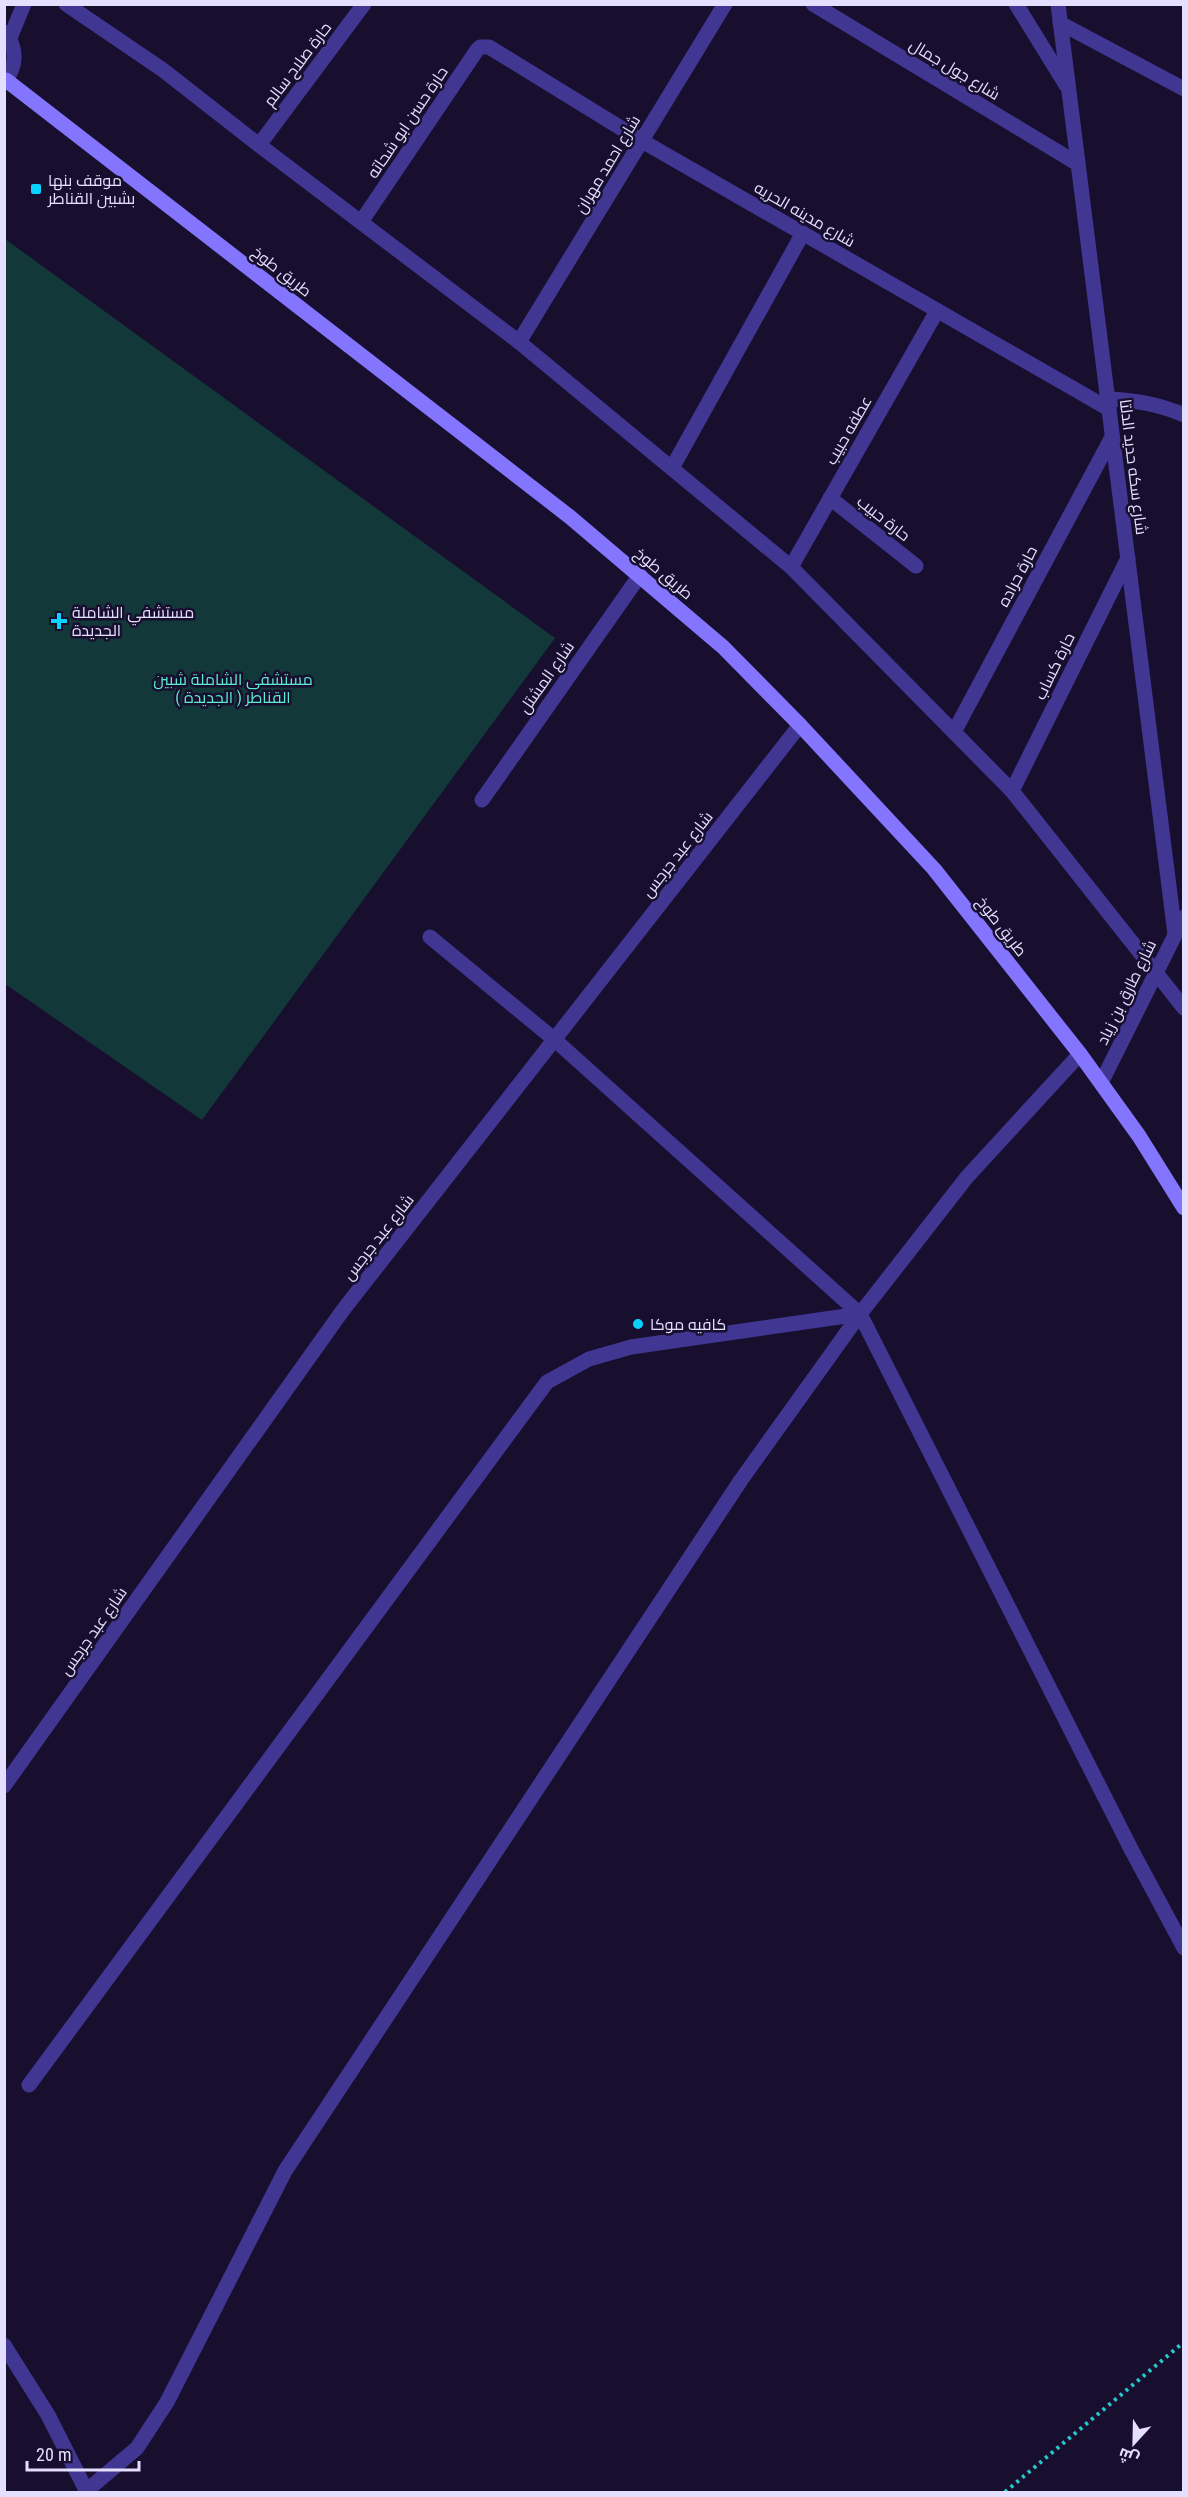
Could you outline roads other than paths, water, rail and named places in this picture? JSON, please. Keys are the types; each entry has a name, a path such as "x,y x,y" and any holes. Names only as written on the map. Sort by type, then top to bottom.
{"main road":[{"name":"طريق طوخ","path":"5,81 570,517 723,646 934,869 1080,1054 1139,1136 1184,1208"}],"street":[{"path":"5,81 13,69 15,53 7,35 24,4"},
{"path":"66,4 164,70 259,146 519,342 791,567 1012,791 1184,1008"},
{"name":"حارة صلاح سالم","path":"259,146 364,4"},
{"name":"شارع احمد مهران","path":"519,342 725,4"},
{"name":"شارع جول جمال","path":"813,4 1078,164"},
{"path":"1016,4 1069,91"},
{"name":"شارع سكه حديد الدلتا","path":"1058,4 1174,934"},
{"path":"1060,23 1184,89"},
{"name":"شارع مدينه الحريه","path":"485,46 494,49 642,141 937,311 1109,404"},
{"name":"حارة حسن ابو شحاته","path":"361,222 477,50 485,46"},
{"path":"672,468 803,233"},
{"name":"عطفه حبيب","path":"791,567 937,311"},
{"path":"1109,404 1138,400 1184,415"},
{"name":"حارة حراده","path":"954,732 1112,437"},
{"name":"حارة حبيب","path":"830,498 916,566"},
{"name":"حارة كساب","path":"1012,791 1128,558"},
{"name":"شارع المشتل","path":"482,800 640,575"},
{"name":"شارع عبد جرجس","path":"4,1786 343,1310 800,725"},
{"name":"شارع طارق بن زياد","path":"1101,1083 1184,917"},
{"path":"430,937 555,1040 860,1314 1132,1851 1184,1948"},
{"path":"4,2345 48,2415 85,2491 137,2448 167,2402 285,2171 741,1479 860,1314 967,1177 1080,1054"},
{"path":"29,2085 547,1382 589,1359 631,1347 860,1314"}],"place":[{"name":"موقف بنها بشبين القناطر","path":"36,189"},
{"name":"مستشفي الشاملة الجديدة","path":"59,621"},
{"name":"كافيه موكا","path":"638,1324"}],"park label":[{"name":"مستشفي الشاملة شبين القناطر ( الجديدة )","path":"233,688"}]}
